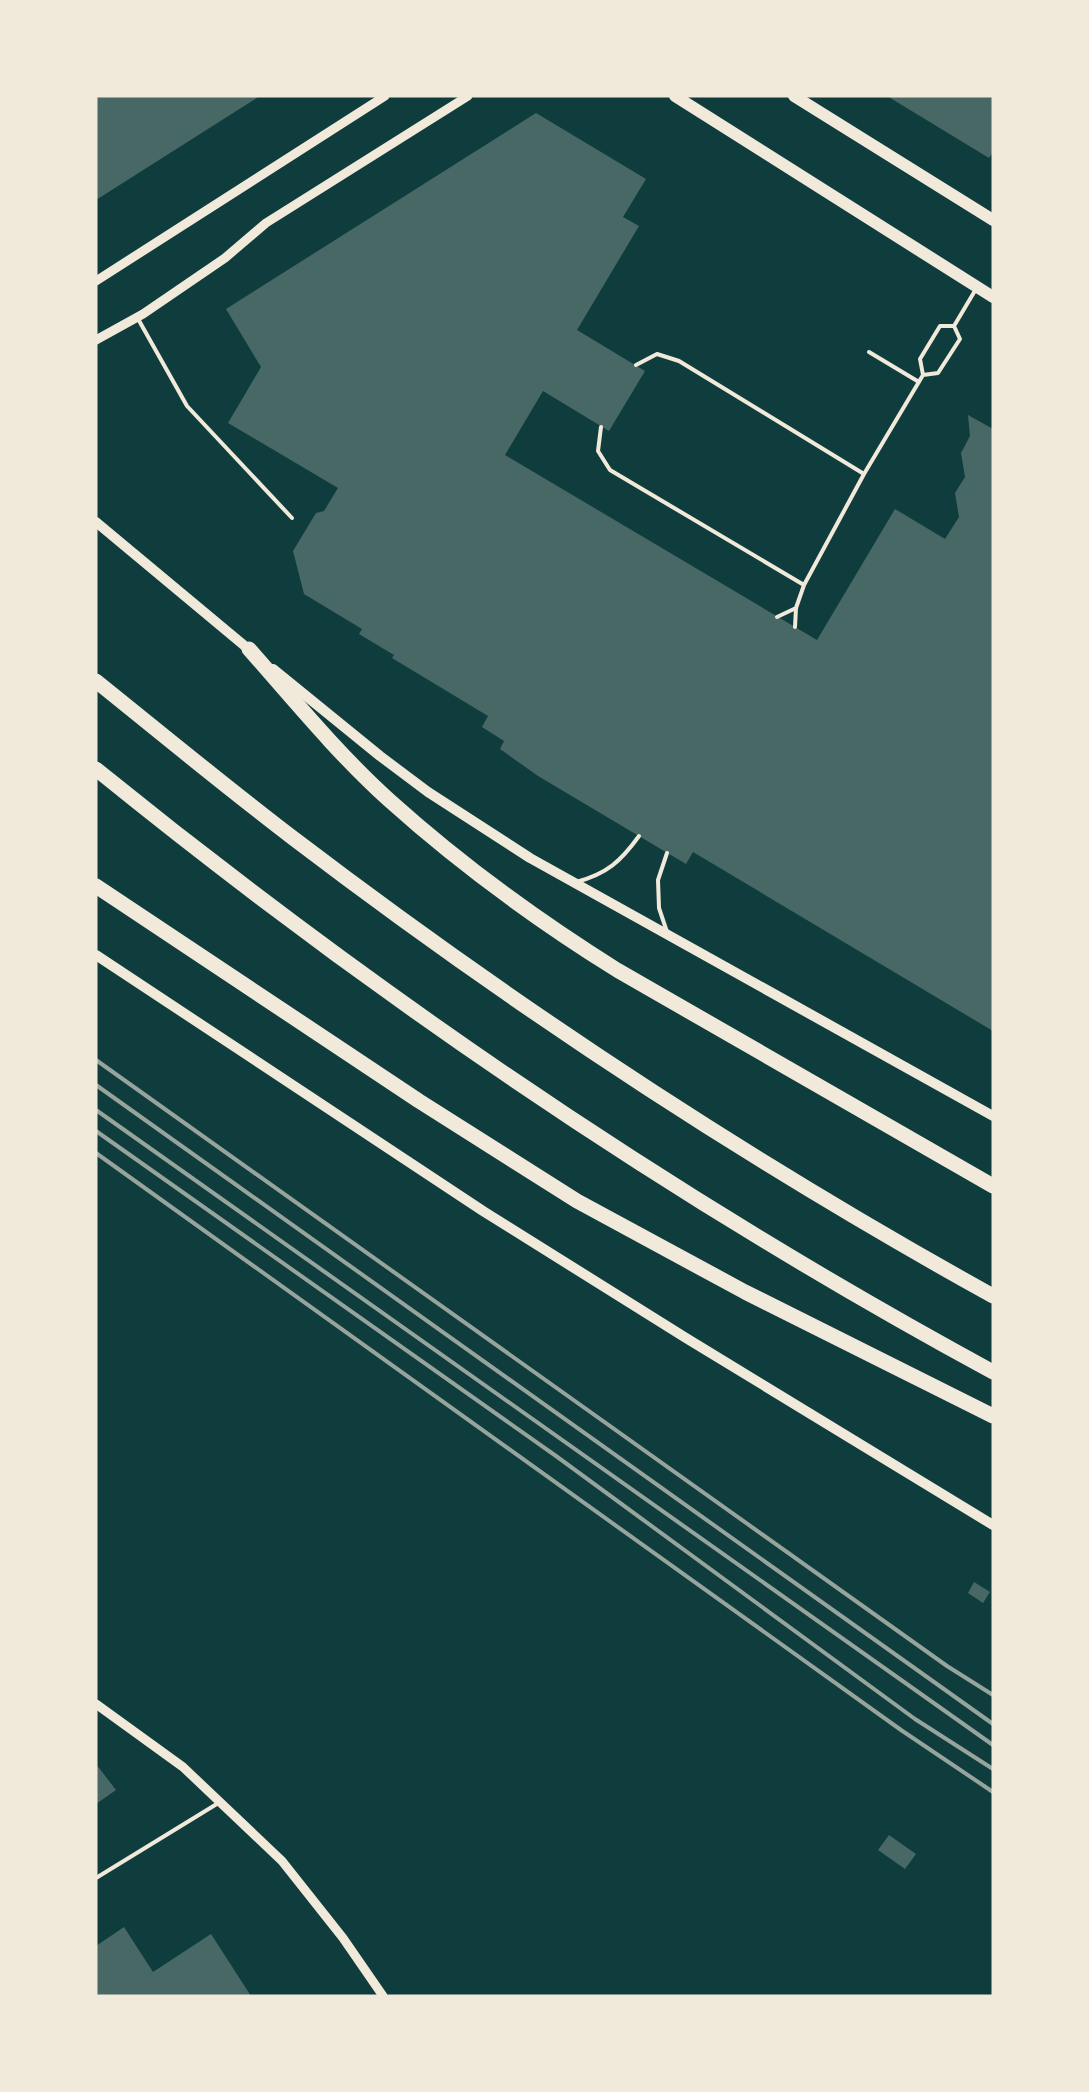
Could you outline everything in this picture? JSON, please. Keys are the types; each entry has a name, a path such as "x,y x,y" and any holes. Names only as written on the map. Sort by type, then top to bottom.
{"highway":[{"path":"249,649 339,751 388,800 559,934 617,970 993,1186"},
{"path":"96,682 293,838 494,985 686,1113 786,1176 993,1296"},
{"path":"96,769 169,827 362,973 559,1110 763,1240 993,1372"},
{"path":"96,886 419,1101 578,1201 745,1292 993,1416"}],"main road":[{"path":"675,96 993,297"},
{"path":"794,96 993,220"},
{"path":"96,522 380,756 428,792 530,858 993,1116"},
{"path":"96,955 522,1236 993,1525"}],"street":[{"path":"96,281 385,96"},
{"path":"96,340 137,317 225,258 266,223 468,96"},
{"path":"96,1704 183,1768 282,1861 343,1938 383,1996"}],"lane":[{"path":"954,326 977,288"},
{"path":"137,317 187,406 292,518"},
{"path":"795,627 796,608 804,586 864,474 923,376 920,359 940,326 954,326"},
{"path":"923,376 938,373 960,339 954,326"},
{"path":"869,352 920,382"},
{"path":"636,365 657,354 679,361 864,474"},
{"path":"601,426 598,452 610,470 804,586"},
{"path":"777,616 796,608"},
{"path":"574,882 590,878 611,868 624,856 639,836"},
{"path":"667,853 658,880 659,908 667,934"},
{"path":"96,1878 220,1802"}],"building":[{"path":"96,96 260,96 96,200"},
{"path":"887,96 993,96 993,152 989,158"},
{"path":"536,113 646,179 623,217 639,226 577,330 645,371 609,431 543,391 505,455 817,640 895,509 945,539 959,517 955,493 965,477 961,453 970,436 968,415 993,429 993,1031 693,852 686,864 538,776 500,749 504,741 482,727 488,716 392,658 394,655 359,634 362,629 304,594 293,551 316,513 324,511 338,488 228,423 261,367 226,309"},
{"path":"974,1582 990,1592 983,1603 968,1593"},
{"path":"96,1764 116,1790 96,1804"},
{"path":"889,1835 916,1854 905,1869 878,1850"},
{"path":"124,1927 153,1972 211,1934 251,1996 96,1996 96,1946"}],"railway":[{"path":"96,1060 947,1666 993,1695"},
{"path":"96,1085 993,1724"},
{"path":"96,1110 993,1745"},
{"path":"96,1131 556,1456 915,1719 993,1769"},
{"path":"96,1153 901,1730 993,1792"}]}
